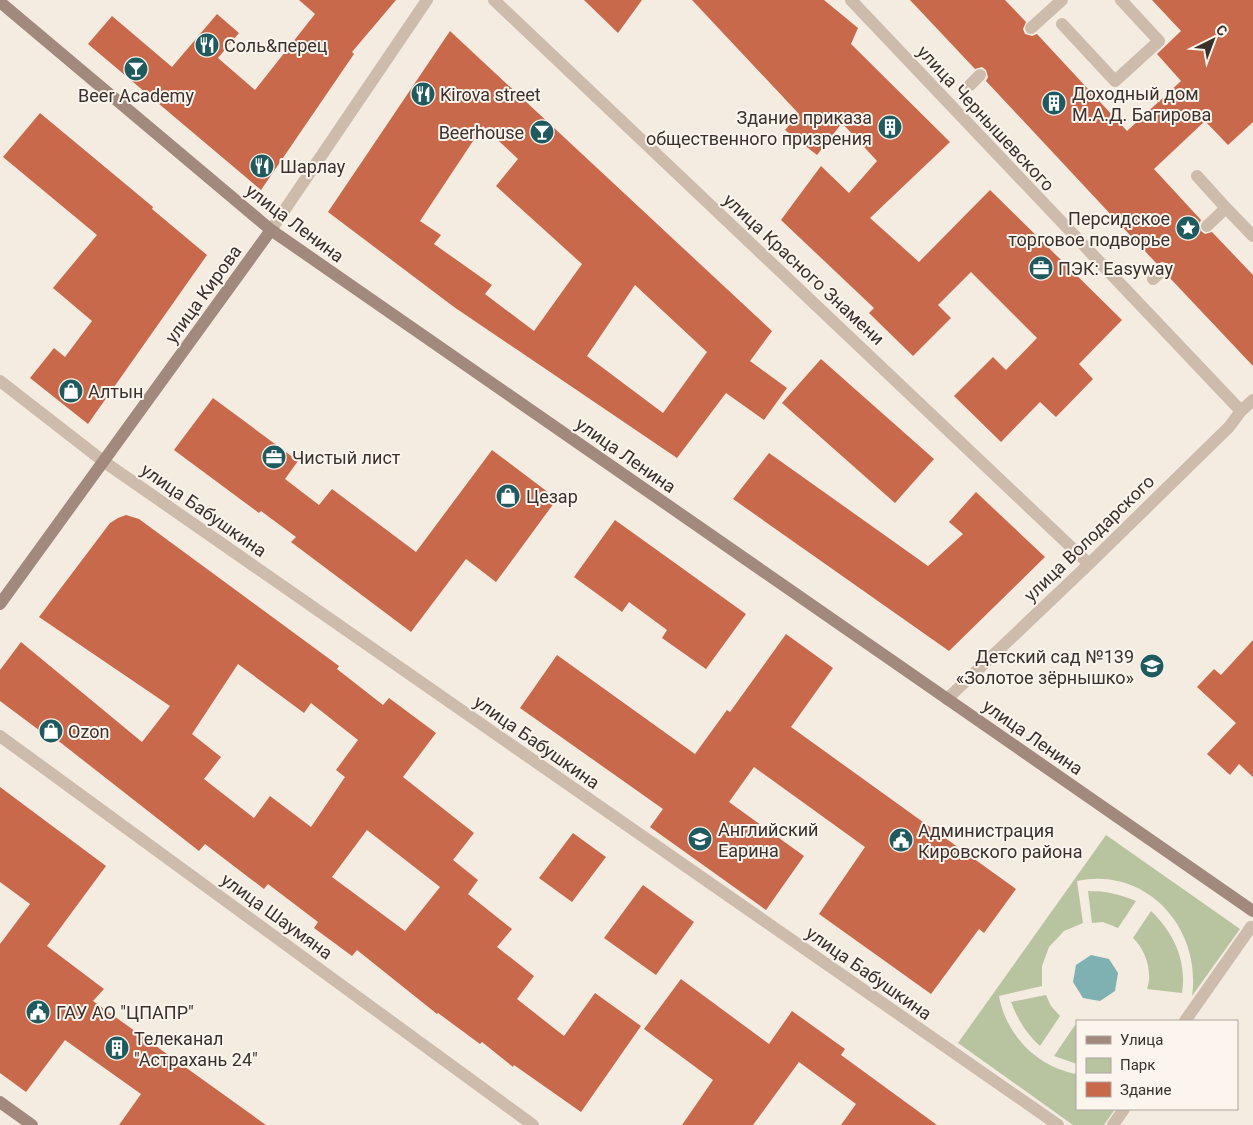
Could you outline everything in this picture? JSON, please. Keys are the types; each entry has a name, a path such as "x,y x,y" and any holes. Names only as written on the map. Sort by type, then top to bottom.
{"main road":[{"name":"улица Ленина","path":"0,2 271,230 1253,911"},
{"name":"улица Кирова","path":"0,604 271,230"},
{"path":"0,1102 32,1125"}],"street":[{"name":"улица Кирова","path":"271,230 427,0"},
{"name":"улица Красного Знамени","path":"494,0 1089,564"},
{"name":"улица Чернышевского","path":"851,0 1241,411"},
{"path":"1031,28 1062,0"},
{"path":"1062,24 1115,81 1159,41 1122,0"},
{"path":"970,85 980,75"},
{"path":"1197,176 1253,236"},
{"path":"1207,226 1226,208"},
{"name":"улица Бабушкина","path":"0,381 103,461 1058,1125"},
{"name":"улица Володарского","path":"947,699 1089,564 1229,427 1241,411 1253,400"},
{"name":"улица Шаумяна","path":"0,736 533,1125"},
{"path":"1186,1020 1251,927"},
{"path":"1113,1125 1123,1110"}],"green space":[{"path":"1106,835 1240,929 1192,996 1193,971 1188,948 1178,926 1165,908 1147,893 1126,883 1102,879 1077,881 1083,923 1064,931 1049,947 1042,966 1042,986 999,996 1009,1024 1016,1036 1026,1047 1037,1057 1049,1064 1076,1074 1076,1110 1114,1110 1104,1125 1073,1125 958,1043"},
{"path":"1088,891 1112,893 1136,901 1118,928 1103,922 1092,923"},
{"path":"1151,911 1166,929 1177,948 1182,970 1182,993 1147,989 1149,969 1142,949 1133,938"},
{"path":"1046,995 1051,1006 1060,1016 1040,1046 1023,1026 1011,1002"},
{"path":"1075,1025 1076,1026 1076,1064 1054,1056"}],"water":[{"path":"1091,955 1109,959 1118,973 1115,991 1100,1001 1083,998 1073,982 1076,965"}],"building":[{"path":"299,0 396,0 352,52 354,54 261,190 88,44 112,16 172,67 217,14 239,33 218,58 255,90 315,14"},
{"path":"584,0 642,0 618,33"},
{"path":"692,0 824,0 858,28 851,44 950,142 870,218 919,262 990,190 1122,320 1079,364 1093,379 1056,417 1040,402 1001,442 954,396 993,357 1006,370 1037,338 971,272 938,305 951,318 913,356 869,313 874,308 781,220 821,166 849,193 877,161 842,123 817,155 785,130 799,114"},
{"path":"910,0 1005,0 1026,22 1023,29 1025,34 1032,36 1037,34 1127,131 1181,81 1157,54 1181,31 1152,0 1253,0 1253,122 1228,145 1205,121 1154,169 1201,220 1199,224 1201,231 1205,234 1212,232 1253,275 1253,366 1168,276 1171,269 1169,264 1162,262 1157,264 986,81 988,77 986,70 982,67 975,69"},
{"path":"450,31 772,331 750,361 787,388 764,420 726,393 677,458 454,307 328,212","holes":["483,126 518,159 496,186 582,264 534,331 485,294 492,285 434,244 441,235 420,221","635,285 707,352 663,413 587,356"]},
{"path":"40,113 153,207 152,209 207,255 88,424 30,378 54,348 65,357 92,321 53,288 97,235 3,157"},
{"path":"821,359 934,459 895,503 782,403"},
{"path":"213,398 298,461 285,479 319,505 332,489 416,552 492,450 557,499 496,582 466,559 411,632 291,542 296,537 261,511 259,513 174,450"},
{"path":"769,453 928,566 963,534 949,522 976,492 1045,557 949,651 733,499"},
{"path":"126,515 139,519 339,666 337,669 383,705 389,698 436,733 403,777 474,833 453,860 478,880 468,894 512,929 497,947 534,976 517,999 564,1036 595,993 641,1026 581,1112 514,1065 513,1067 482,1042 480,1044 437,1014 357,950 352,956 314,928 318,922 268,884 264,889 205,844 199,851 56,739 55,742 0,701 0,670 21,642 142,742 170,706 39,617 110,523","holes":["238,664 304,713 311,703 358,740 336,770 345,777 311,827 270,796 254,818 204,779 221,757 192,734","367,830 440,887 405,931 332,877"]},
{"path":"615,520 746,614 706,669 662,638 667,630 629,602 622,612 574,577"},
{"path":"786,634 833,668 791,727 1016,889 984,933 979,929 931,994 819,914 865,847 754,767 729,802 804,856 766,910 650,827 663,809 520,708 557,655 695,754 727,710 730,712"},
{"path":"1253,640 1253,777 1239,764 1230,775 1207,754 1236,723 1197,687 1214,669 1221,675"},
{"path":"0,787 106,866 47,946 104,989 93,1001 266,1125 119,1125 141,1094 65,1040 26,1092 0,1073 0,944 30,904 0,882"},
{"path":"573,833 606,857 572,902 539,878"},
{"path":"643,885 694,922 656,975 604,938"},
{"path":"681,979 769,1044 792,1011 845,1049 841,1055 937,1125 841,1125 856,1104 799,1062 753,1125 682,1125 713,1080 644,1029"}],"place":[{"name":"Соль&перец","path":"207,45"},
{"name":"Beer Academy","path":"136,69"},
{"name":"Kirova street","path":"423,94"},
{"name":"Доходный дом М.А.Д. Багирова","path":"1054,103"},
{"name":"Здание приказа общественного призрения","path":"890,127"},
{"name":"Beerhouse","path":"542,132"},
{"name":"Шарлау","path":"262,166"},
{"name":"Персидское торговое подворье","path":"1188,228"},
{"name":"ПЭК: Easyway","path":"1041,268"},
{"name":"Алтын","path":"71,391"},
{"name":"Чистый лист","path":"274,457"},
{"name":"Цезар","path":"508,496"},
{"name":"Детский сад №139 «Золотое зёрнышко»","path":"1152,666"},
{"name":"Ozon","path":"51,731"},
{"name":"Английский Еарина","path":"700,839"},
{"name":"Администрация Кировского района","path":"901,840"},
{"name":"ГАУ АО \"ЦПАПР\"","path":"38,1012"},
{"name":"Телеканал \"Астрахань 24\"","path":"117,1048"}]}
